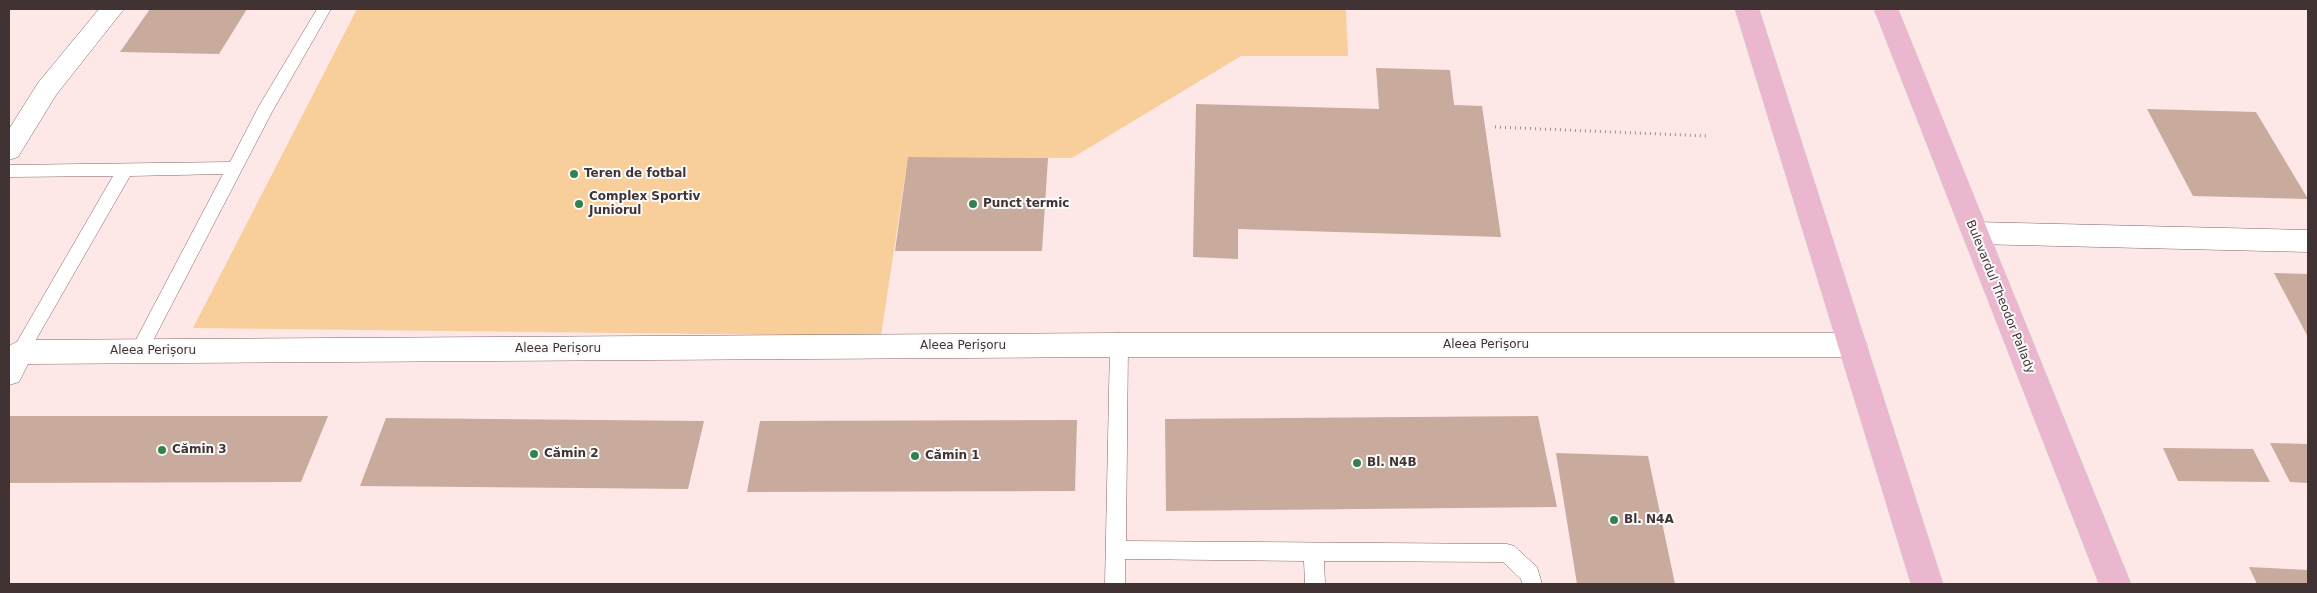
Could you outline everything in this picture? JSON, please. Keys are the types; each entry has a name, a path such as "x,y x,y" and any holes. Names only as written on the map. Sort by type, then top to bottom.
{"main road":[{"path":"1747,9 1927,584"},
{"name":"Bulevardul Theodor Pallady","path":"1886,9 2116,584"}],"street":[{"path":"9,150 47,89 112,9"},
{"path":"1975,233 2308,242"},
{"name":"Aleea Perișoru","path":"15,362 139,351 1119,345 1853,346"}],"lane":[{"path":"139,351 266,110 324,9"},
{"path":"9,171 235,168"},
{"path":"15,362 125,170"},
{"path":"1115,584 1119,345"},
{"path":"1115,550 1507,553 1530,574 1532,584"},
{"path":"1313,552 1315,584"}],"path":[{"path":"1495,127 1708,136"}],"shaded area":[{"name":"Teren de fotbal","path":"357,9 1346,9 1348,56 1241,56 1072,158 908,157 881,336 193,328"}],"building":[{"path":"150,9 247,9 219,54 120,52"},
{"path":"1376,68 1450,70 1454,105 1482,106 1501,237 1238,229 1238,259 1193,257 1196,104 1379,109"},
{"path":"2147,109 2256,112 2308,199 2193,196"},
{"name":"Punct termic","path":"908,157 1048,158 1042,251 895,251"},
{"path":"2274,273 2308,274 2308,337"},
{"name":"Cămin 3","path":"9,416 328,416 301,482 9,483"},
{"name":"Bl. N4B","path":"1538,416 1557,507 1166,511 1165,419"},
{"name":"Cămin 2","path":"386,418 704,421 688,489 360,486"},
{"name":"Cămin 1","path":"1077,420 1075,491 747,492 760,421"},
{"path":"2270,443 2308,444 2308,483 2290,482"},
{"path":"2163,448 2253,449 2270,482 2178,481"},
{"name":"Bl. N4A","path":"1556,453 1648,456 1675,584 1577,584"},
{"path":"2249,567 2308,570 2308,584 2257,584"}],"place":[{"name":"Teren de fotbal","path":"574,174"},
{"name":"Complex Sportiv Juniorul","path":"579,204"},
{"name":"Punct termic","path":"973,204"},
{"name":"Cămin 3","path":"162,450"},
{"name":"Cămin 2","path":"534,454"},
{"name":"Cămin 1","path":"915,456"},
{"name":"Bl. N4B","path":"1357,463"},
{"name":"Bl. N4A","path":"1614,520"}]}
